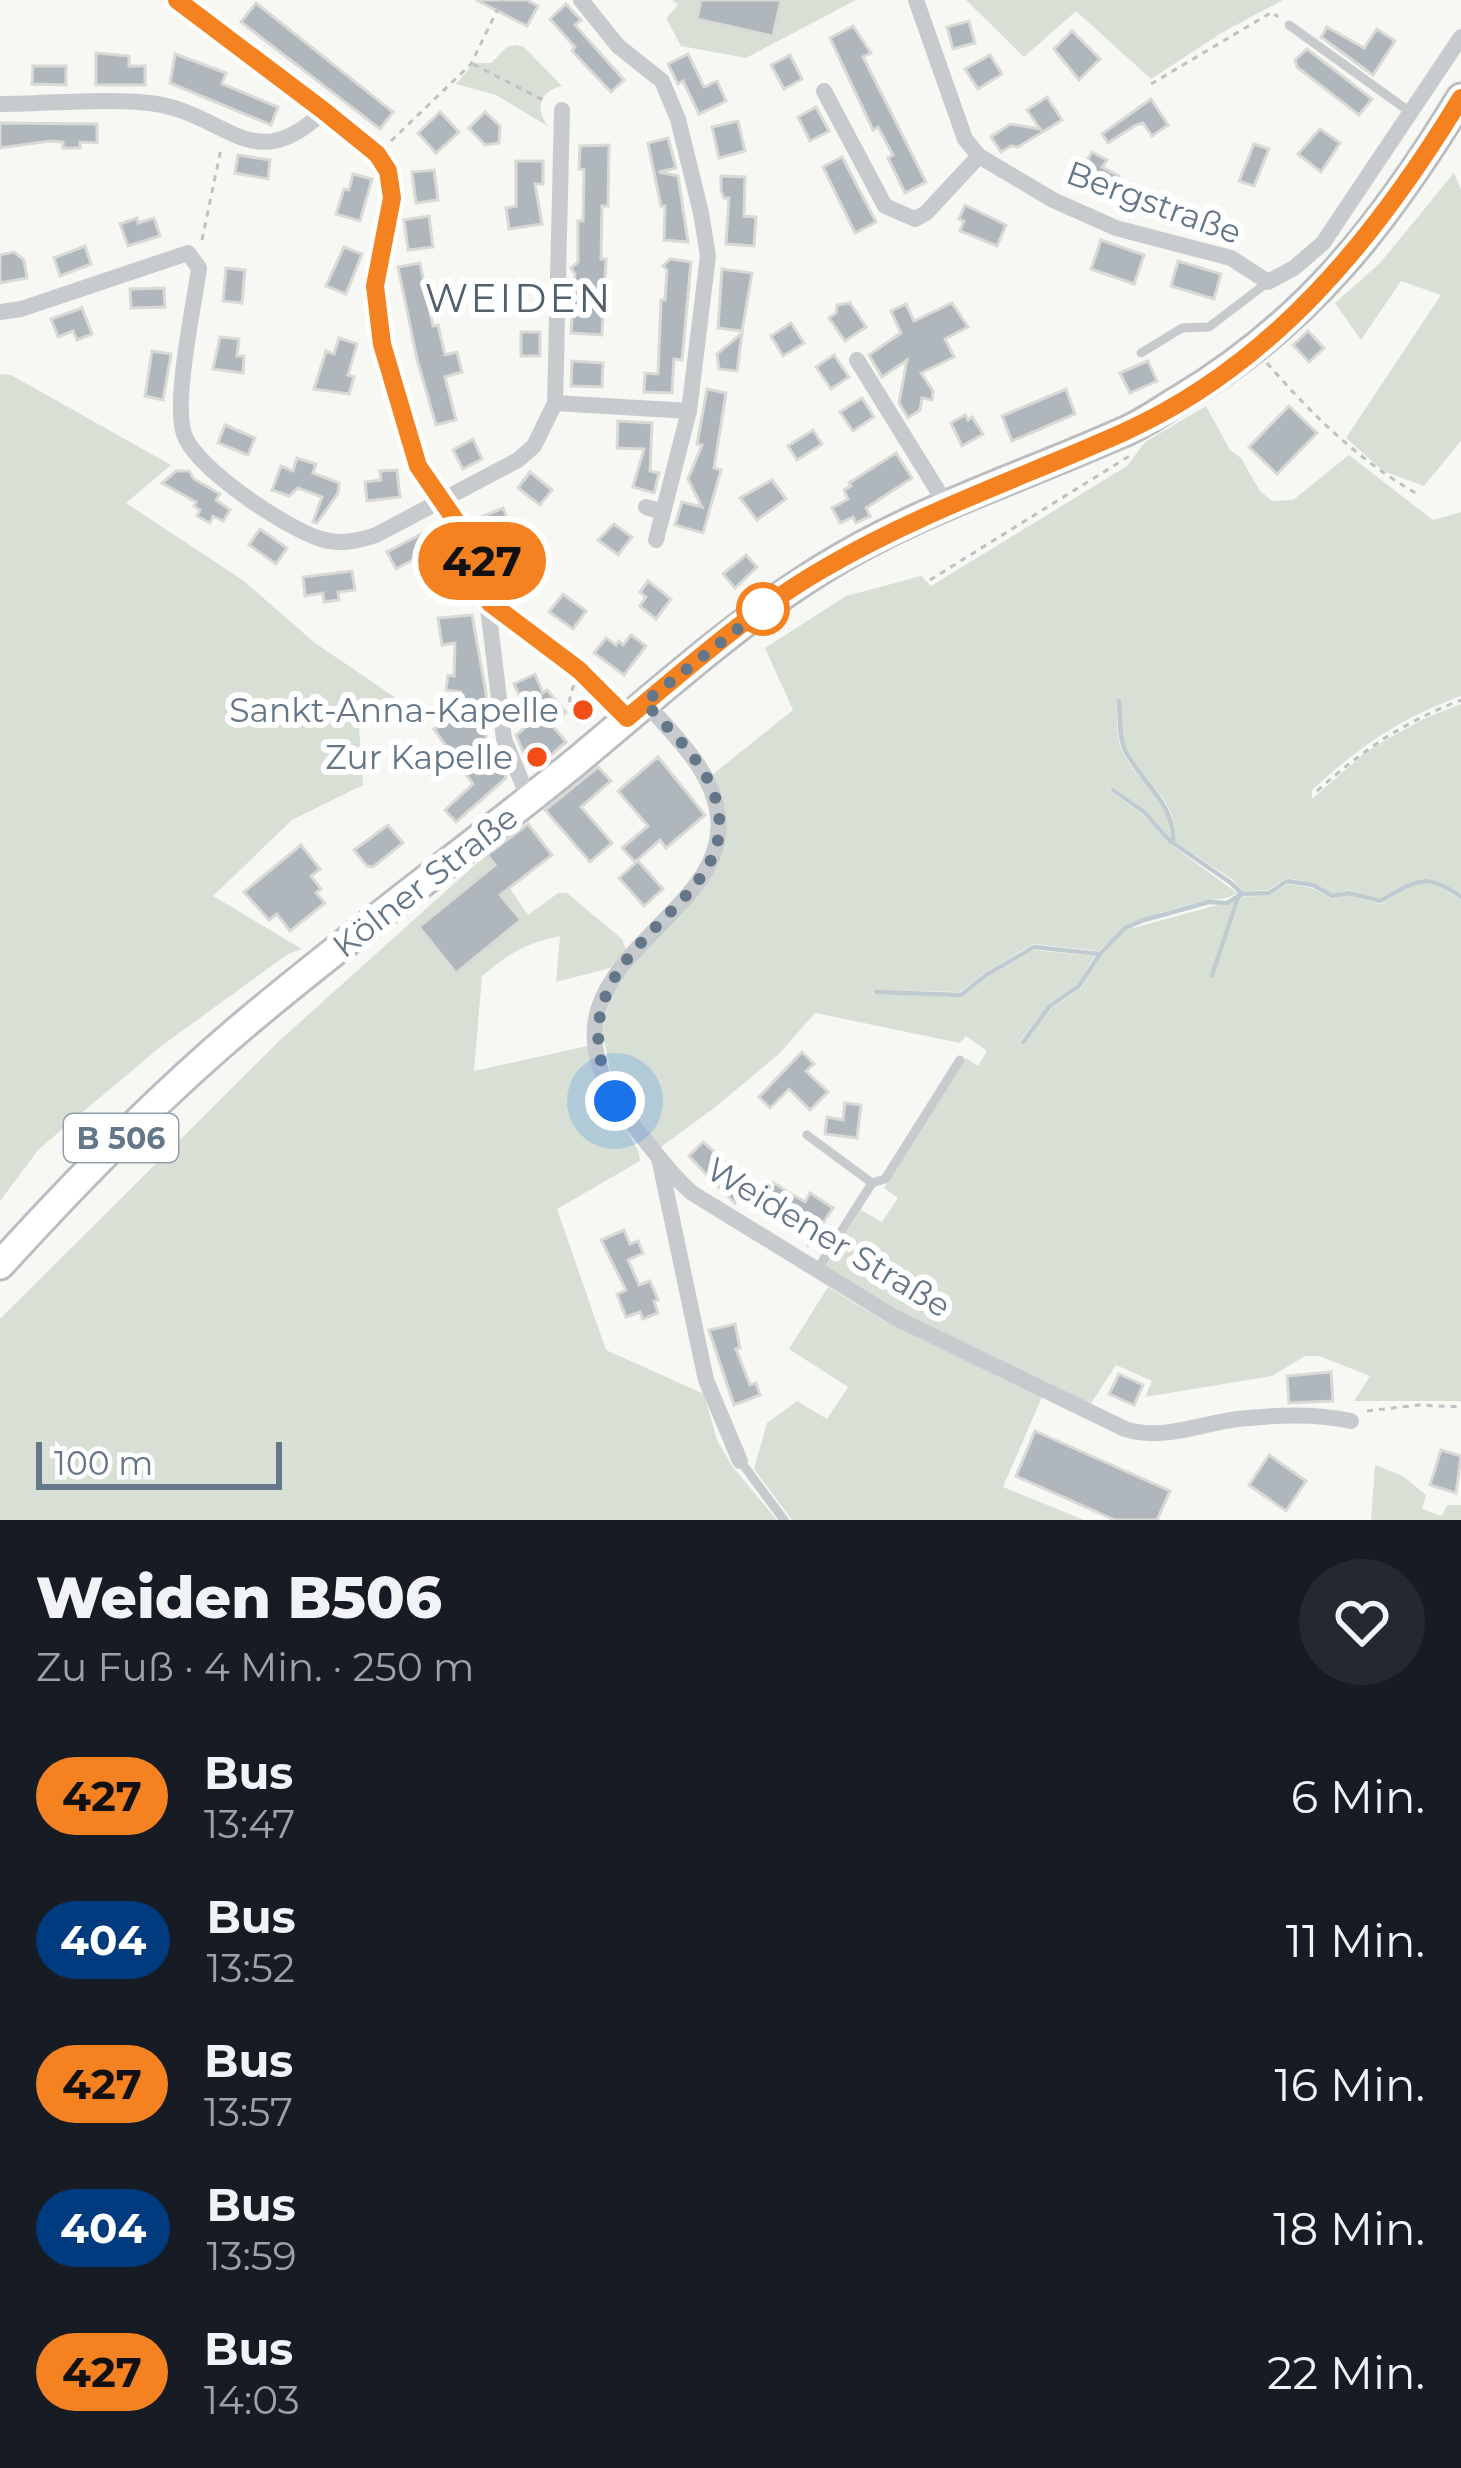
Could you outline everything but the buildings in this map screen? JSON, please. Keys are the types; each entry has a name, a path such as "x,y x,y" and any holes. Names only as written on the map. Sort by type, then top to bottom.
{"main road":[{"name":"Kölner Straße","path":"0,1265 172,1088 250,1019 735,629 820,570 946,504 1126,431 1255,349 1322,290 1366,239 1461,98"}],"street":[{"path":"177,0 324,111 377,154 388,171 392,198 375,286 377,320 418,466 482,559 504,739 532,795"},
{"path":"581,0 618,46 662,81 678,118 708,256 689,412 655,510 656,539"},
{"path":"824,91 885,206 915,219 926,213 979,156 965,139 916,0"},
{"name":"Bergstraße","path":"979,156 1053,200 1116,228 1231,258 1268,282 1294,268 1323,243 1461,37"},
{"path":"0,104 158,104 258,143 282,142 300,134 324,111"},
{"path":"0,312 188,253 199,268 181,411 184,436 202,463 295,528 324,540 352,542 376,535 518,460 544,431 556,403 562,110"},
{"path":"856,360 946,504"},
{"path":"556,403 689,412"},
{"name":"Weidener Straße","path":"490,603 636,710 707,778 719,830 716,849 698,884 615,973 600,1013 598,1054 608,1088 692,1193 894,1317 1142,1435 1238,1419 1324,1415 1351,1420"},
{"path":"659,1157 706,1380 740,1461"}],"lane":[{"path":"1289,25 1410,112"},
{"name":"Bergstraße","path":"1142,353 1182,328 1209,327 1268,282"},
{"path":"818,1270 864,1206 872,1184 885,1179 960,1060"},
{"path":"807,1135 872,1184"},
{"path":"740,1461 784,1520"}],"path":[{"path":"377,154 472,64 502,0"},
{"path":"1151,84 1272,12 1289,25"},
{"path":"472,64 562,110"},
{"path":"196,259 225,130"},
{"path":"1255,349 1341,441 1419,495"},
{"path":"930,580 1130,458 1134,449 1126,431"},
{"path":"568,694 570,712"},
{"path":"1317,791 1365,748 1421,715 1461,700"},
{"path":"1351,1420 1368,1411 1419,1405 1461,1407"}],"shaded area":[{"path":"673,0 701,0 697,19 772,36 781,0 856,0 746,58 681,46 666,18 678,5"},
{"path":"966,0 1283,0 1151,79 1076,11 1024,57"},
{"path":"507,47 524,47 562,86 548,92 541,102 541,114 549,127 496,95 456,84 474,63 491,63"},
{"path":"1454,173 1461,189 1461,441 1424,486 1383,471 1346,438 1441,295 1401,281 1361,340 1335,303 1380,263"},
{"path":"0,374 11,375 171,465 126,503 244,581 315,643 399,700 384,707 385,723 359,726 363,785 292,820 213,896 302,949 288,954 160,1047 39,1149 0,1201"},
{"path":"1206,406 1230,450 1272,501 1293,500 1349,455 1433,520 1461,512 1461,696 1418,714 1364,747 1312,790 1312,799 1367,751 1461,704 1461,894 1429,879 1379,899 1349,890 1333,894 1314,883 1287,878 1268,890 1243,892 1233,880 1175,842 1175,827 1165,802 1126,748 1121,700 1117,699 1121,747 1165,812 1171,838 1146,811 1113,787 1110,791 1142,814 1170,844 1237,893 1146,918 1122,931 1099,951 1033,944 960,992 874,990 873,994 962,997 1034,950 1095,956 1076,986 1049,1004 1020,1041 1023,1045 1052,1008 1080,989 1126,930 1235,900 1213,977 1241,897 1270,895 1288,884 1312,888 1332,899 1348,895 1380,904 1412,886 1429,884 1461,900 1461,1401 1354,1401 1370,1376 1319,1356 1305,1356 1272,1376 1145,1397 1152,1381 1116,1365 1090,1405 900,1311 824,1267 861,1210 882,1222 898,1198 884,1188 966,1058 978,1066 987,1051 966,1036 960,1043 815,1013 780,1053 658,1149 613,1083 602,1032 611,994 722,851 724,813 712,775 793,710 765,648 846,596 921,576 931,586 1127,466 1145,442"},
{"path":"487,854 528,915 558,893 567,893 622,939 626,950 610,968 556,982 560,936 527,946 491,968 482,976 474,1071 592,1045 604,1092 640,1161 557,1209 606,1350 704,1394 717,1440 732,1466 777,1520 0,1520 0,1319 279,1041"},
{"path":"828,1287 888,1323 1043,1395 1003,1487 1084,1520 792,1520 754,1469 767,1423 797,1401 827,1419 848,1387 789,1349"},
{"path":"1375,1465 1403,1476 1426,1495 1422,1509 1442,1516 1447,1505 1461,1505 1461,1520 1371,1520"}],"waterway":[{"path":"1119,701 1125,750 1163,804 1173,843 1242,894"},
{"path":"1113,790 1144,812 1171,842"},
{"path":"876,992 961,995 1034,947 1100,954 1125,928 1144,920 1209,902 1227,903 1242,894 1269,893 1287,881 1313,885 1332,896 1349,893 1380,901 1412,884 1429,882 1461,897"},
{"path":"1212,975 1239,895"},
{"path":"1023,1042 1050,1006 1078,987 1100,954"}],"bus line":[{"name":"427","path":"177,0 324,111 377,154 388,171 392,198 375,286 377,320 418,466 482,559 490,603 579,670 627,718 724,638 820,570 929,511 1126,431 1255,349 1322,290 1366,239 1461,98"}],"place":[{"name":"Sankt-Anna-Kapelle","path":"583,710"},
{"name":"Zur Kapelle","path":"537,757"}],"district":[{"name":"WEIDEN","path":"519,298"}],"route":[{"path":"615,1101 598,1054 597,1031 607,989 628,957 698,884 716,849 719,830 707,778 645,702 763,609"}]}
